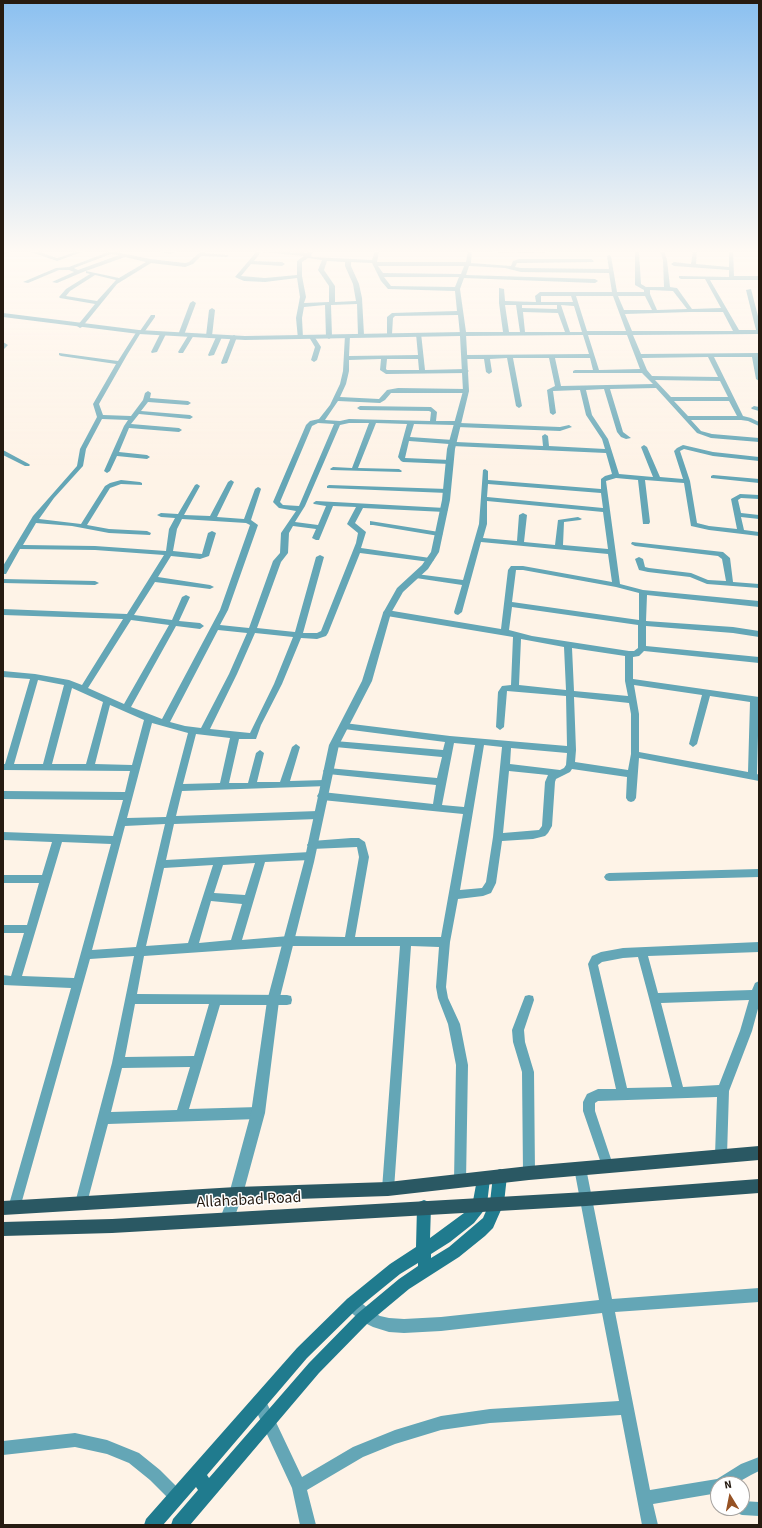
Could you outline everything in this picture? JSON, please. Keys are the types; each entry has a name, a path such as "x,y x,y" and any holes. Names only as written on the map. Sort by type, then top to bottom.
{"main road":[{"path":"9,1208 236,1194 388,1188 529,1172 759,1153"},
{"path":"179,1525 314,1368 366,1316 404,1284 426,1268 454,1252 488,1223 497,1203 500,1176"},
{"path":"152,1525 302,1353 352,1304 395,1269 445,1237 469,1218 480,1204 482,1178"},
{"name":"Allahabad Road","path":"3,1229 112,1226 586,1198 759,1186"},
{"path":"424,1207 423,1251 426,1268"},
{"path":"196,1475 209,1490"}],"street":[{"path":"54,322 140,333 219,337 300,338 389,334 759,332"},
{"path":"80,326 83,322"},
{"path":"3,572 34,521 52,497 80,466 83,449 100,417 96,404 119,363 148,322"},
{"path":"181,335 186,322"},
{"path":"209,336 211,322"},
{"path":"299,322 300,338"},
{"path":"329,322 329,337"},
{"path":"361,322 362,335"},
{"path":"389,334 390,322"},
{"path":"227,1219 236,1194 258,1113 273,1001 310,856 322,796 335,744 367,681 387,613 400,590 416,576 435,552 445,510 453,443 466,391 466,371 461,322"},
{"path":"504,322 506,334"},
{"path":"522,322 524,334"},
{"path":"565,322 568,333"},
{"path":"582,322 597,372"},
{"path":"625,322 644,371 688,418 699,432 704,434 759,440"},
{"path":"732,322 738,332"},
{"path":"154,352 163,334"},
{"path":"419,334 422,372"},
{"path":"181,352 191,335"},
{"path":"321,421 337,399 346,371 346,336"},
{"path":"211,355 219,337"},
{"path":"224,363 234,337"},
{"path":"312,337 318,347 314,360"},
{"path":"3,344 5,345 3,348"},
{"path":"61,354 119,363"},
{"path":"710,355 740,418"},
{"path":"638,356 757,355 759,379"},
{"path":"465,357 592,356"},
{"path":"346,358 421,357"},
{"path":"487,357 489,372"},
{"path":"510,357 519,406"},
{"path":"552,357 558,388"},
{"path":"384,358 383,370 386,372 466,371"},
{"path":"575,372 644,371"},
{"path":"650,378 722,379"},
{"path":"554,413 550,390 558,388 657,386"},
{"path":"583,388 589,416 609,430 628,438"},
{"path":"607,388 609,430 605,439 616,476"},
{"path":"337,399 380,401 383,400 389,391 398,390 466,391"},
{"path":"107,471 127,426 146,400 148,393"},
{"path":"670,399 731,399"},
{"path":"146,400 188,403"},
{"path":"360,408 431,409 434,412 433,423"},
{"path":"136,412 190,417"},
{"path":"100,417 132,418"},
{"path":"688,418 740,418 749,419 759,424"},
{"path":"300,509 281,507 277,505 276,499 309,424 315,421 339,423 411,422 560,429 569,427"},
{"path":"354,470 373,422"},
{"path":"411,422 401,457 403,460 450,462"},
{"path":"204,731 233,674 252,631 277,561 284,553 285,533 300,509 328,444 339,423"},
{"path":"127,426 179,430"},
{"path":"545,436 546,449"},
{"path":"406,439 609,452"},
{"path":"586,441 588,450"},
{"path":"644,447 657,479"},
{"path":"759,458 713,454 694,449 681,448 677,451 687,481 694,524 709,528 759,534"},
{"path":"3,452 27,466"},
{"path":"115,454 147,457"},
{"path":"333,469 399,472"},
{"path":"458,612 484,524 485,471"},
{"path":"616,586 606,510 604,478 616,476 687,481"},
{"path":"713,477 759,481"},
{"path":"641,478 646,522"},
{"path":"83,526 107,487 121,482 140,484"},
{"path":"212,519 231,482"},
{"path":"485,482 604,491"},
{"path":"83,690 169,553 173,529 197,486"},
{"path":"329,487 448,491"},
{"path":"247,521 258,489"},
{"path":"741,532 734,499 736,497 759,497"},
{"path":"484,499 606,510"},
{"path":"316,503 445,510"},
{"path":"316,538 330,504"},
{"path":"216,627 298,635 317,636 323,634 360,543 362,532 352,524 361,505"},
{"path":"161,515 247,521 252,523 254,528 224,610 164,724"},
{"path":"520,544 522,515"},
{"path":"738,515 759,517"},
{"path":"559,548 560,521 578,519"},
{"path":"34,521 83,526 109,531 146,534"},
{"path":"373,523 439,534"},
{"path":"291,524 321,527"},
{"path":"18,547 95,548 169,553 196,558 204,556 212,533"},
{"path":"479,540 612,552"},
{"path":"635,544 720,554 726,558 730,584"},
{"path":"357,550 430,560"},
{"path":"3,674 35,677 69,683 149,719 164,724 193,730 253,737 278,684 298,635 320,557"},
{"path":"640,558 642,568 648,570 691,575 707,582 759,586"},
{"path":"505,632 512,570 517,567 643,592 759,604"},
{"path":"416,576 467,583"},
{"path":"153,579 210,587"},
{"path":"3,581 95,583"},
{"path":"387,613 505,632 532,639 568,645 636,654 642,648 643,592"},
{"path":"126,709 174,623 186,598"},
{"path":"508,604 642,623 733,630 759,634"},
{"path":"3,612 130,617 200,626"},
{"path":"515,688 517,635"},
{"path":"498,837 534,835 542,833 545,830 547,826 550,782 552,777 567,770 570,765 572,750 568,645"},
{"path":"642,648 759,660"},
{"path":"629,654 629,681 633,700 636,730 631,798"},
{"path":"35,677 6,767 135,768"},
{"path":"629,681 756,699 756,777 635,754"},
{"path":"47,768 69,683"},
{"path":"500,727 502,692 505,688 633,700"},
{"path":"693,744 707,692"},
{"path":"89,768 107,700"},
{"path":"9,1208 78,983 149,719"},
{"path":"344,726 450,739 572,750"},
{"path":"81,1203 118,1063 140,952 170,821 193,730"},
{"path":"224,786 235,735"},
{"path":"437,808 450,739"},
{"path":"460,1181 462,1064 454,1024 443,998 441,987 445,942 480,742"},
{"path":"335,744 447,754"},
{"path":"454,895 483,892 487,890 491,883 506,767 506,744"},
{"path":"284,785 296,747"},
{"path":"252,786 260,753"},
{"path":"570,765 632,774"},
{"path":"506,767 562,773"},
{"path":"328,772 441,782"},
{"path":"178,788 325,784"},
{"path":"3,795 128,796"},
{"path":"322,796 469,810"},
{"path":"121,822 318,815"},
{"path":"3,836 116,840"},
{"path":"15,980 58,838"},
{"path":"312,845 352,842 359,842 362,845 364,857 349,941"},
{"path":"160,864 310,856"},
{"path":"235,945 261,859"},
{"path":"192,948 220,861"},
{"path":"609,877 759,873"},
{"path":"3,879 45,880"},
{"path":"208,897 249,900"},
{"path":"3,929 31,929"},
{"path":"85,955 289,941 445,942"},
{"path":"388,1188 406,942"},
{"path":"623,1094 593,964 596,959 623,953 759,947"},
{"path":"642,952 679,1092"},
{"path":"3,980 78,983"},
{"path":"654,998 758,991 746,1030 723,1091 721,1155"},
{"path":"130,1000 287,1000"},
{"path":"529,1172 528,1072 519,1042 518,1030 530,1000"},
{"path":"181,1116 216,1001"},
{"path":"118,1063 197,1061"},
{"path":"607,1165 589,1111 589,1102 591,1098 598,1095 723,1091"},
{"path":"103,1118 258,1113"},
{"path":"580,1168 650,1525"},
{"path":"352,1304 366,1316 378,1322 389,1325 404,1326 441,1324 607,1306 759,1295"},
{"path":"259,1402 298,1487 308,1525"},
{"path":"298,1487 358,1452 395,1437 441,1423 490,1416 627,1408"},
{"path":"3,1448 75,1440 107,1447 134,1458 155,1475 177,1497"},
{"path":"735,1476 746,1469 759,1464"},
{"path":"645,1498 710,1487"}]}
